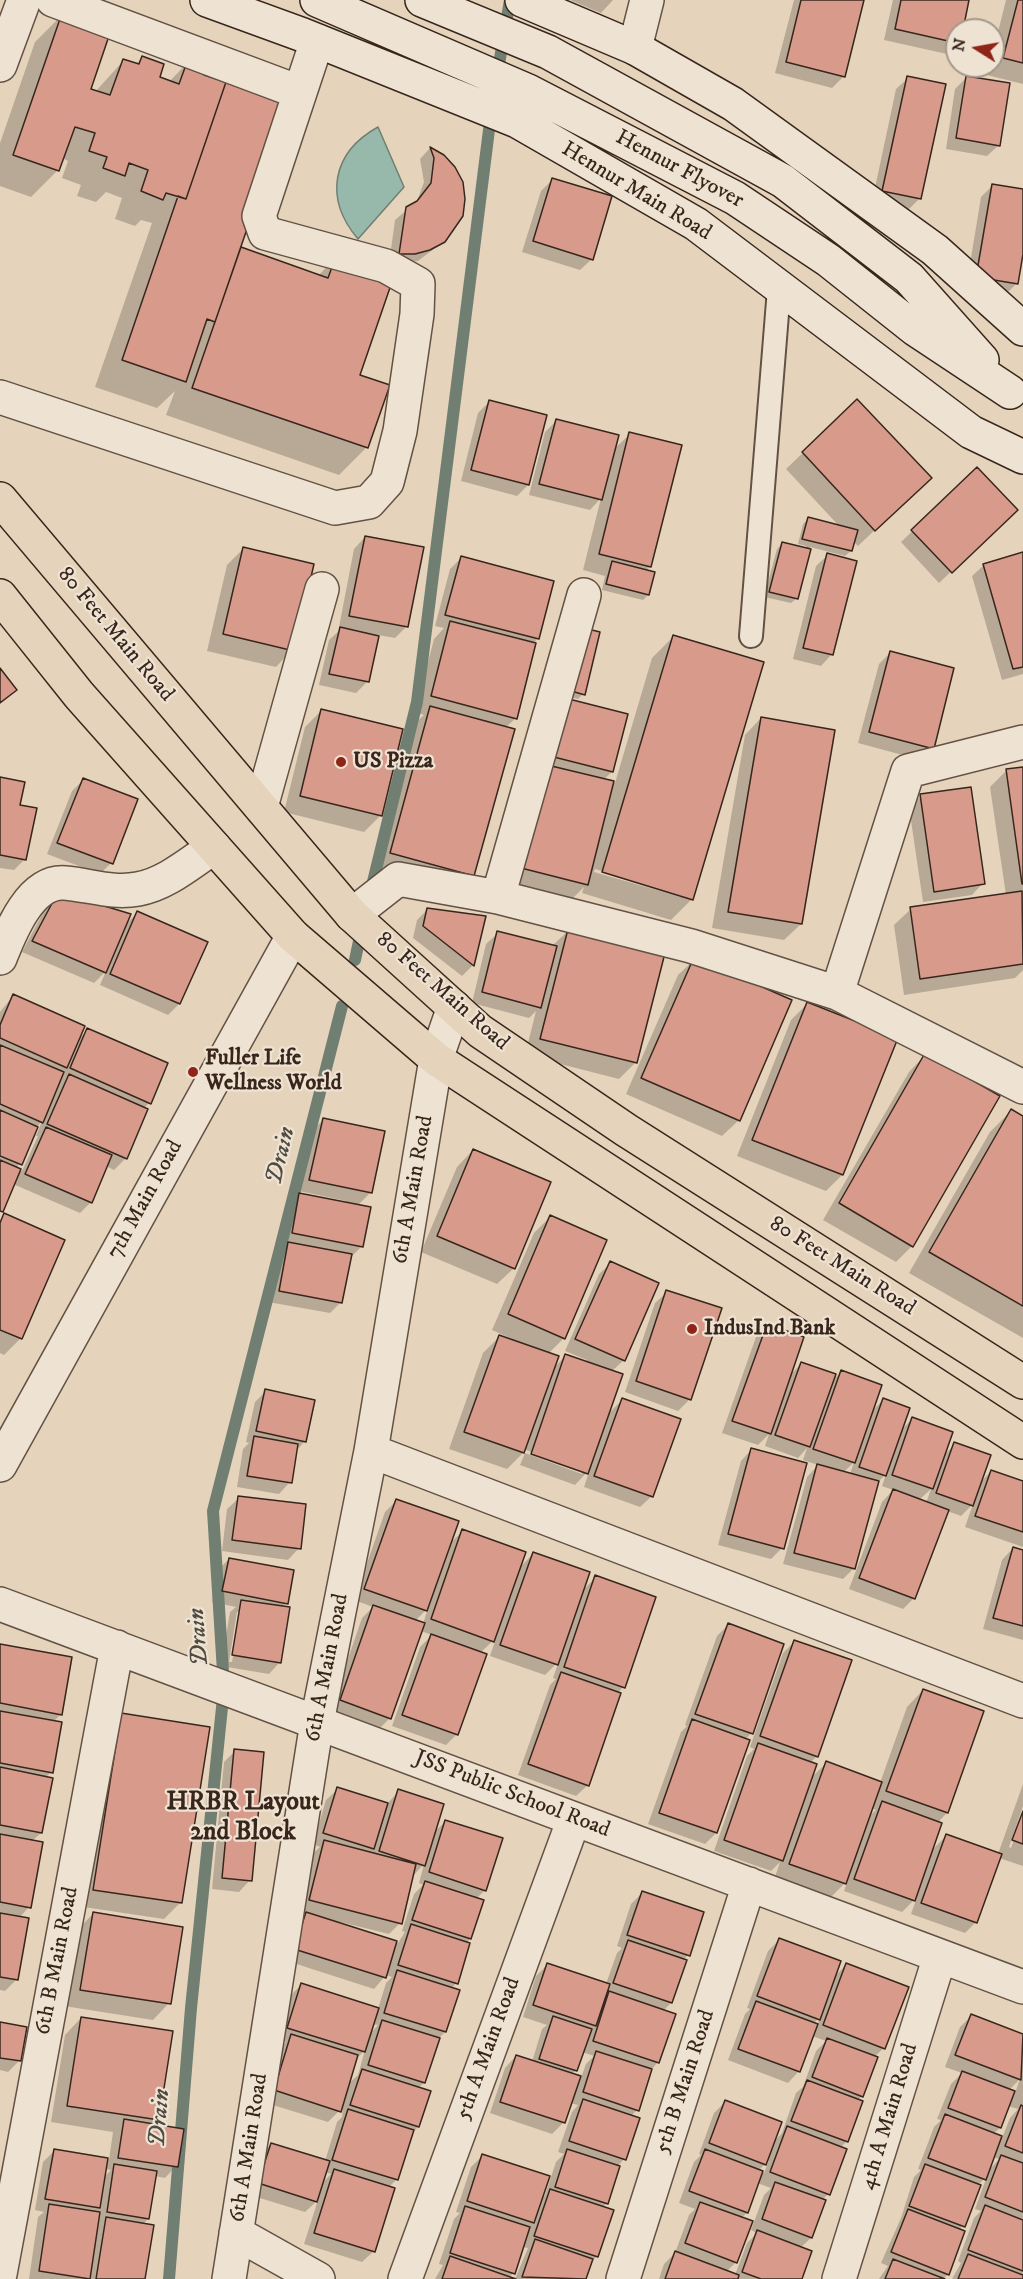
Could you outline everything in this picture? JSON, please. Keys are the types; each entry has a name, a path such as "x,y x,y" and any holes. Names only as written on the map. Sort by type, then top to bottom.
{"main road":[{"name":"80 Feet Main Road","path":"0,499 353,916 480,1031 626,1130 1023,1382"},
{"name":"80 Feet Main Road","path":"0,596 79,695 293,936 436,1059 1023,1442"}],"street":[{"path":"0,65 24,0"},
{"path":"53,0 298,92"},
{"name":"Hennur Main Road","path":"207,0 318,41 483,107 523,106 696,224 971,432 1023,457"},
{"name":"Hennur Flyover","path":"318,0 523,106 735,198 828,260 915,329 1016,400"},
{"name":"Hennur Flyover","path":"422,0 548,52 783,181 909,278 1016,400"},
{"path":"635,48 647,0"},
{"path":"531,4 635,48 733,104 935,250 1023,329"},
{"path":"0,398 335,508 369,502 387,482 400,431 417,314 418,284 386,266 266,233 258,216 298,92 318,41"},
{"path":"261,807 322,589"},
{"path":"498,897 584,595"},
{"path":"837,993 908,771 1023,742"},
{"path":"0,958 17,916 40,891 62,882 117,891 138,889 160,882 214,847"},
{"path":"353,916 398,879 498,897 691,946 837,993 1023,1087"},
{"name":"7th Main Road","path":"0,1465 293,936"},
{"name":"6th A Main Road","path":"229,2279 316,1722 370,1451 436,1059 454,1007"},
{"path":"370,1451 1023,1701"},
{"name":"JSS Public School Road","path":"0,1604 1023,1987"},
{"name":"6th B Main Road","path":"0,2274 117,1647"},
{"name":"5th A Main Road","path":"405,2279 574,1819"},
{"name":"5th B Main Road","path":"623,2279 749,1884"},
{"name":"4th A Main Road","path":"839,2279 940,1956"},
{"path":"236,2233 318,2279"}],"lane":[{"path":"751,636 779,289"}],"shaded area":[{"path":"378,127 404,187 358,239 347,224 340,208 337,193 338,178 342,163 350,150"}],"building":[{"path":"801,0 864,0 845,77 786,62"},
{"path":"901,0 969,0 965,18 945,18 945,40 895,29"},
{"path":"1018,0 1023,0 1023,63 1005,58"},
{"path":"62,13 111,30 91,89 110,95 123,59 139,64 142,56 164,64 160,77 179,84 187,62 206,68 204,75 226,82 186,199 166,193 163,200 141,191 148,170 129,163 125,176 103,168 107,157 89,151 95,133 75,127 59,171 13,155"},
{"path":"907,76 946,84 921,199 882,191"},
{"path":"966,78 1010,83 1000,146 956,138"},
{"path":"226,82 290,104 215,322 207,319 186,382 122,360 178,196 186,199"},
{"path":"430,147 444,155 455,167 463,182 465,199 463,216 445,242 430,250 415,254 399,254 406,207 417,201 431,183 434,158"},
{"path":"552,178 612,196 593,260 533,241"},
{"path":"992,184 1023,189 1023,254 1018,284 976,277"},
{"path":"241,247 328,278 336,256 394,276 360,375 390,385 368,448 192,388"},
{"path":"857,399 932,478 875,531 802,452"},
{"path":"489,400 547,415 529,485 471,470"},
{"path":"556,419 619,435 602,500 539,484"},
{"path":"629,432 682,445 651,567 599,554"},
{"path":"977,467 1018,510 952,573 911,530"},
{"path":"808,517 858,530 852,551 802,539"},
{"path":"365,536 424,547 408,627 349,616"},
{"path":"782,542 811,549 798,599 769,592"},
{"path":"243,547 314,564 294,651 223,634"},
{"path":"1023,552 1023,667 1013,669 983,564"},
{"path":"827,553 857,561 833,655 803,648"},
{"path":"461,556 554,581 539,639 445,615"},
{"path":"612,561 655,572 649,595 606,584"},
{"path":"450,621 536,643 517,719 431,696"},
{"path":"340,627 379,636 369,682 329,674"},
{"path":"580,627 600,632 585,695 564,689"},
{"path":"673,635 764,662 693,900 602,872"},
{"path":"890,651 954,668 934,749 869,732"},
{"path":"0,668 17,690 0,703"},
{"path":"561,697 628,714 613,772 546,755"},
{"path":"430,706 515,729 474,876 390,853"},
{"path":"321,709 403,729 382,816 300,796"},
{"path":"761,717 835,730 802,924 728,912"},
{"path":"543,764 614,781 588,885 517,867"},
{"path":"1023,767 1023,884 1022,884 1006,769"},
{"path":"0,777 25,782 20,805 37,808 26,860 0,855"},
{"path":"83,778 138,799 113,864 57,843"},
{"path":"971,787 985,884 934,892 920,794"},
{"path":"1022,891 1023,964 920,979 910,907"},
{"path":"58,892 131,914 106,973 32,941"},
{"path":"427,908 486,916 474,966 423,926"},
{"path":"137,911 208,942 180,1004 110,974"},
{"path":"568,929 665,953 637,1063 540,1039"},
{"path":"497,931 557,946 541,1008 482,992"},
{"path":"694,957 792,1000 740,1121 641,1078"},
{"path":"13,994 85,1026 67,1068 0,1038 0,1025"},
{"path":"807,1002 898,1038 843,1175 752,1140"},
{"path":"87,1028 168,1063 151,1104 70,1068"},
{"path":"0,1045 64,1072 43,1123 0,1104"},
{"path":"925,1053 1000,1096 913,1247 839,1203"},
{"path":"69,1074 148,1109 127,1159 47,1124"},
{"path":"1011,1109 1023,1116 1023,1306 929,1252"},
{"path":"0,1110 38,1127 22,1165 0,1156"},
{"path":"323,1118 385,1131 372,1193 309,1180"},
{"path":"46,1127 112,1155 92,1203 25,1174"},
{"path":"473,1149 551,1182 515,1269 437,1236"},
{"path":"0,1160 21,1169 3,1212 0,1211"},
{"path":"299,1193 371,1207 363,1247 292,1233"},
{"path":"4,1213 65,1240 22,1339 0,1330 0,1223"},
{"path":"550,1215 607,1240 565,1339 508,1314"},
{"path":"288,1242 352,1254 342,1303 279,1291"},
{"path":"610,1261 659,1283 625,1361 575,1339"},
{"path":"666,1290 722,1308 691,1400 636,1381"},
{"path":"767,1324 804,1337 771,1434 732,1421"},
{"path":"499,1335 559,1356 524,1453 464,1432"},
{"path":"565,1354 623,1374 588,1474 531,1454"},
{"path":"801,1362 836,1374 810,1447 775,1435"},
{"path":"841,1370 882,1385 855,1463 813,1449"},
{"path":"265,1389 315,1400 306,1442 256,1431"},
{"path":"622,1398 681,1419 653,1497 594,1476"},
{"path":"883,1398 910,1408 886,1476 859,1467"},
{"path":"912,1417 953,1432 933,1489 892,1475"},
{"path":"254,1436 298,1444 292,1483 247,1476"},
{"path":"954,1442 991,1455 973,1506 936,1493"},
{"path":"751,1448 807,1463 784,1549 728,1534"},
{"path":"817,1464 879,1481 855,1569 794,1553"},
{"path":"991,1470 1023,1481 1023,1532 975,1516"},
{"path":"893,1489 949,1510 915,1599 859,1578"},
{"path":"238,1496 306,1504 301,1549 232,1540"},
{"path":"396,1499 459,1521 427,1611 364,1589"},
{"path":"462,1529 526,1552 494,1642 431,1619"},
{"path":"1013,1547 1023,1550 1023,1626 993,1618"},
{"path":"533,1552 590,1572 558,1665 500,1645"},
{"path":"229,1558 294,1570 288,1604 222,1591"},
{"path":"595,1575 656,1597 625,1688 564,1667"},
{"path":"241,1600 290,1607 281,1663 232,1655"},
{"path":"373,1605 425,1623 391,1719 340,1700"},
{"path":"728,1623 784,1644 753,1734 695,1714"},
{"path":"431,1634 487,1654 458,1735 402,1715"},
{"path":"794,1640 852,1660 818,1757 760,1736"},
{"path":"0,1644 72,1657 62,1715 0,1703"},
{"path":"561,1672 621,1693 589,1786 528,1764"},
{"path":"923,1689 984,1711 948,1813 886,1791"},
{"path":"0,1711 62,1722 53,1773 0,1763"},
{"path":"121,1713 210,1727 182,1903 93,1890"},
{"path":"692,1719 750,1740 717,1833 659,1813"},
{"path":"758,1743 817,1764 783,1861 724,1840"},
{"path":"234,1749 264,1752 252,1881 222,1878"},
{"path":"826,1761 882,1782 846,1884 789,1864"},
{"path":"0,1767 53,1778 42,1833 0,1825"},
{"path":"337,1787 388,1803 374,1849 323,1833"},
{"path":"398,1789 444,1804 425,1866 379,1851"},
{"path":"882,1801 942,1823 915,1901 854,1879"},
{"path":"1023,1811 1023,1844 1012,1840"},
{"path":"445,1820 503,1838 486,1891 429,1872"},
{"path":"0,1834 43,1842 31,1908 0,1902"},
{"path":"946,1834 1002,1854 977,1923 921,1903"},
{"path":"324,1840 416,1864 402,1924 309,1900"},
{"path":"425,1881 484,1900 471,1939 412,1920"},
{"path":"642,1891 704,1912 690,1956 627,1935"},
{"path":"93,1912 183,1927 171,2004 80,1990"},
{"path":"306,1912 397,1941 386,1978 294,1949"},
{"path":"0,1913 29,1918 18,1980 0,1977"},
{"path":"411,1924 470,1943 458,1984 398,1965"},
{"path":"779,1938 841,1961 820,2020 757,1996"},
{"path":"628,1940 687,1960 672,2003 613,1983"},
{"path":"547,1963 610,1984 596,2026 533,2005"},
{"path":"846,1963 909,1987 885,2049 823,2025"},
{"path":"397,1970 460,1990 446,2032 384,2013"},
{"path":"301,1983 379,2008 365,2052 287,2028"},
{"path":"609,1991 676,2014 659,2063 593,2041"},
{"path":"756,2001 818,2024 800,2072 738,2049"},
{"path":"971,2014 1023,2034 1021,2080 955,2055"},
{"path":"553,2016 592,2029 577,2071 539,2059"},
{"path":"81,2017 173,2031 159,2120 67,2106"},
{"path":"382,2020 440,2038 425,2083 368,2065"},
{"path":"0,2022 27,2027 21,2061 0,2058"},
{"path":"291,2034 358,2055 341,2112 274,2090"},
{"path":"827,2038 878,2057 863,2097 812,2077"},
{"path":"596,2051 652,2069 639,2111 583,2092"},
{"path":"516,2055 581,2076 565,2123 500,2102"},
{"path":"362,2069 431,2091 419,2127 350,2105"},
{"path":"962,2071 1015,2091 1001,2128 948,2108"},
{"path":"807,2080 863,2101 848,2142 791,2121"},
{"path":"583,2099 640,2118 626,2160 569,2141"},
{"path":"725,2100 782,2122 766,2165 709,2143"},
{"path":"1021,2105 1023,2106 1023,2153 1005,2146"},
{"path":"348,2109 414,2130 398,2180 332,2160"},
{"path":"945,2114 1002,2136 986,2180 928,2158"},
{"path":"124,2119 184,2129 178,2167 118,2158"},
{"path":"787,2126 847,2149 830,2195 770,2172"},
{"path":"271,2143 330,2161 317,2202 258,2183"},
{"path":"54,2149 108,2158 100,2208 45,2199"},
{"path":"567,2149 620,2166 608,2204 555,2187"},
{"path":"705,2149 763,2171 748,2213 689,2191"},
{"path":"482,2154 550,2176 534,2223 467,2201"},
{"path":"1001,2155 1023,2163 1023,2212 985,2197"},
{"path":"114,2164 157,2171 149,2219 107,2212"},
{"path":"925,2164 981,2185 965,2227 909,2206"},
{"path":"334,2169 395,2188 375,2252 314,2233"},
{"path":"775,2182 826,2200 812,2238 762,2219"},
{"path":"550,2189 614,2210 598,2257 534,2236"},
{"path":"700,2202 753,2221 737,2263 685,2243"},
{"path":"49,2204 100,2212 90,2279 39,2271"},
{"path":"985,2205 1023,2220 1023,2271 968,2250"},
{"path":"465,2206 530,2227 515,2274 450,2253"},
{"path":"908,2209 965,2231 949,2275 891,2252"},
{"path":"106,2217 154,2225 145,2279 96,2279"},
{"path":"757,2230 812,2251 802,2279 761,2279 742,2272"},
{"path":"535,2239 593,2259 586,2279 522,2277"},
{"path":"675,2251 739,2275 738,2279 665,2279"},
{"path":"968,2254 1023,2275 1023,2279 958,2279"},
{"path":"450,2256 516,2279 442,2279"},
{"path":"893,2259 945,2279 885,2279"}],"waterway":[{"path":"497,76 510,0"},
{"path":"371,890 417,702 491,114"},
{"path":"355,960 362,927"},
{"name":"Drain","path":"169,2279 191,2008 224,1688 213,1511 342,1006"}],"place":[{"name":"US Pizza","path":"341,762"},
{"name":"Fuller Life Wellness World","path":"193,1072"},
{"name":"IndusInd Bank","path":"692,1329"}],"district":[{"name":"HRBR Layout 2nd Block","path":"243,1819"}]}
